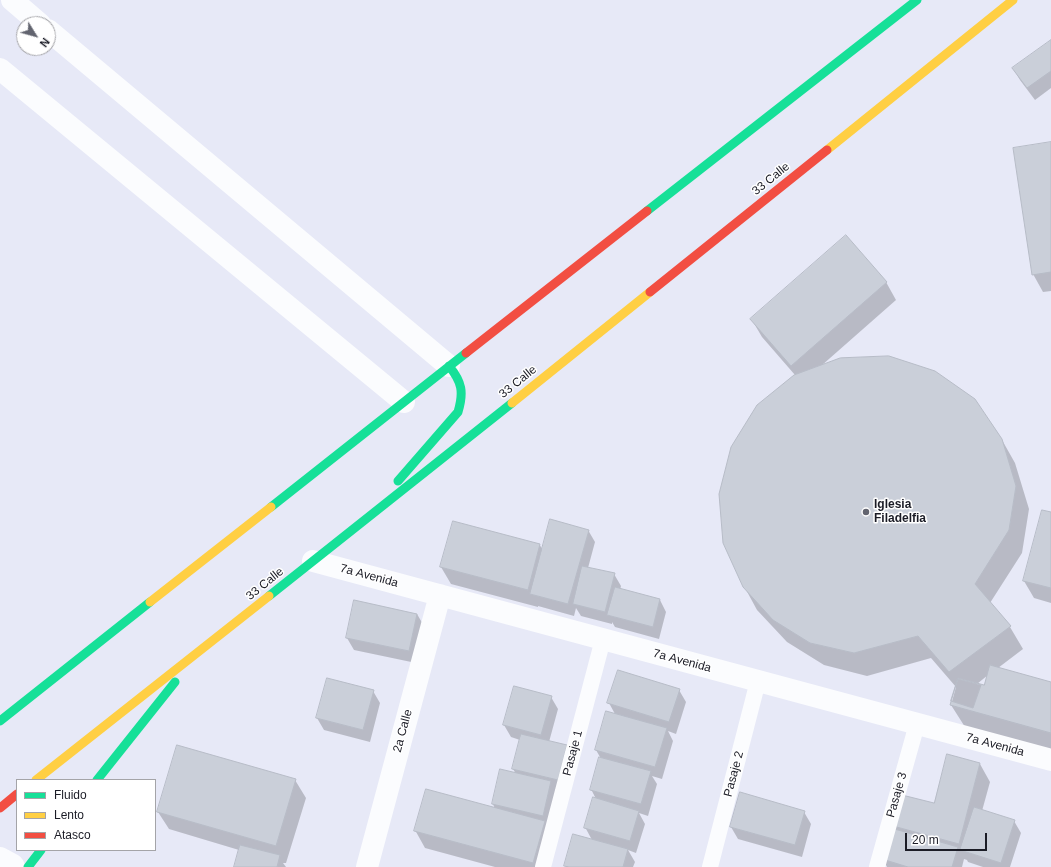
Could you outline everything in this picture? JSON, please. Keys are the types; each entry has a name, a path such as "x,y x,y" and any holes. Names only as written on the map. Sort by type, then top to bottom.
{"main road":[{"path":"0,721 449,366 917,0"},
{"name":"33 Calle","path":"37,779 359,525 1013,0"},
{"path":"359,525 458,412 462,392 457,375 449,366"},
{"path":"98,779 198,653"},
{"path":"0,808 16,795"},
{"path":"28,867 40,851"}],"street":[{"path":"12,0 31,16"},
{"path":"56,37 449,366"},
{"path":"0,69 404,402"},
{"name":"7a Avenida","path":"313,561 1051,760"},
{"name":"2a Calle","path":"367,867 440,595"},
{"path":"0,858 14,867"}],"lane":[{"name":"Pasaje 1","path":"542,867 602,639"},
{"name":"Pasaje 2","path":"710,867 758,681"},
{"name":"Pasaje 3","path":"877,867 917,724"}],"building":[{"path":"1051,40 1051,71 1027,88 1012,68"},
{"path":"1051,142 1051,272 1032,275 1013,148"},
{"path":"846,235 887,282 791,366 750,319"},
{"name":"Iglesia Filadelfia","path":"889,356 935,371 975,399 1002,439 1016,486 1009,530 975,584 1011,626 949,672 918,636 854,653 810,643 773,620 743,587 723,543 719,494 731,447 757,405 794,375 840,358"},
{"path":"1042,510 1051,512 1051,588 1023,581"},
{"path":"550,519 589,530 568,604 530,594"},
{"path":"453,521 540,544 528,590 440,567"},
{"path":"582,566 615,573 605,612 573,604"},
{"path":"615,587 660,599 653,627 607,615"},
{"path":"354,600 417,614 409,651 346,638"},
{"path":"990,665 1051,682 1051,733 950,705 958,678 984,685"},
{"path":"618,670 680,689 669,722 607,703"},
{"path":"327,678 374,690 363,730 316,718"},
{"path":"958,679 981,685 973,708 951,701"},
{"path":"514,686 552,696 541,735 503,725"},
{"path":"606,711 667,728 655,767 595,750"},
{"path":"521,734 567,745 558,780 512,769"},
{"path":"177,745 296,779 276,846 157,812"},
{"path":"947,754 980,763 959,844 893,826 902,795 934,803"},
{"path":"599,757 651,771 641,804 590,790"},
{"path":"500,769 551,781 543,816 492,804"},
{"path":"426,789 545,821 533,863 414,831"},
{"path":"740,792 805,811 795,845 730,827"},
{"path":"593,797 639,811 630,841 584,828"},
{"path":"974,807 1015,820 1001,863 960,850"},
{"path":"891,828 958,847 952,867 908,867 882,859"},
{"path":"573,834 628,849 623,867 564,866"},
{"path":"240,845 280,855 277,867 234,867"}],"traffic: fast":[{"path":"647,211 917,0"},
{"path":"271,507 466,353"},
{"path":"398,481 458,412 461,399 461,388 457,377 449,366"},
{"path":"269,596 512,403"},
{"path":"0,721 150,602"},
{"path":"98,779 175,682"},
{"path":"28,867 40,851"}],"traffic: slow":[{"path":"827,150 1013,0"},
{"path":"512,403 650,292"},
{"path":"150,602 271,507"},
{"path":"37,779 269,596"}],"traffic: jam":[{"path":"650,292 827,150"},
{"path":"466,353 647,211"},
{"path":"0,808 16,795"}],"place":[{"name":"Iglesia Filadelfia","path":"866,512"}]}
